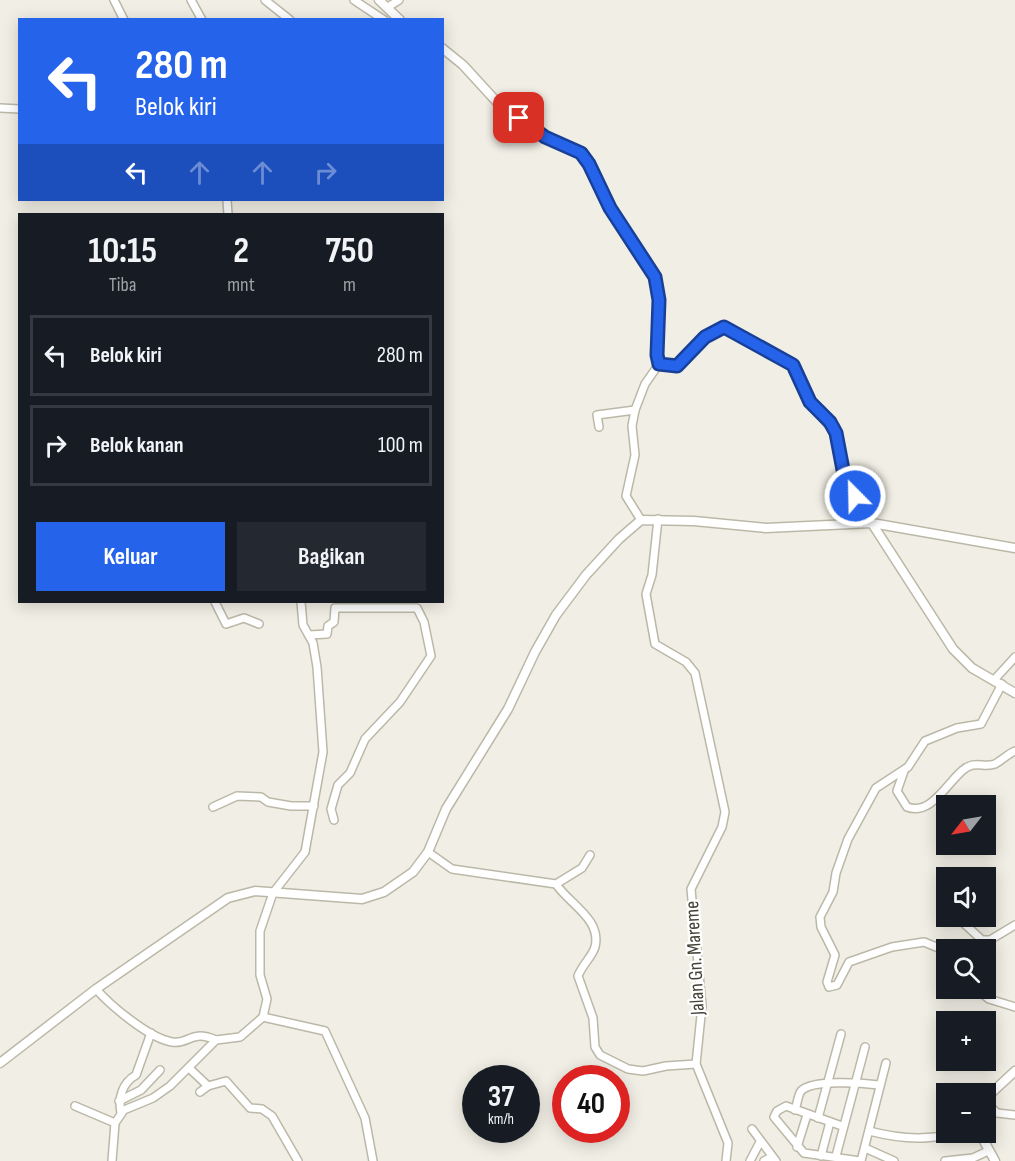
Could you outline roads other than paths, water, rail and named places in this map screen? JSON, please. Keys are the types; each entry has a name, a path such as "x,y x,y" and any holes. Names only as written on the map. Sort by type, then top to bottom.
{"street":[{"path":"114,0 123,18"},
{"path":"191,0 201,18"},
{"path":"264,0 287,18"},
{"path":"354,0 381,18"},
{"path":"379,0 398,18"},
{"path":"387,7 399,0"},
{"path":"444,50 463,65 506,112 532,125 545,137 577,151 586,159 610,208 655,277 659,300 657,355 659,364 645,384 635,410 632,426 635,455 625,493 629,504 641,520"},
{"path":"0,108 18,109"},
{"path":"659,364 677,366 705,337 724,327 789,360 797,370 813,408 833,427 844,475 872,523 959,657 1015,693"},
{"path":"599,427 597,415 635,410"},
{"path":"0,1063 100,993 220,902 248,892 313,897 371,897 399,884 413,872 428,852 446,809 508,709 535,652 556,615 586,575 620,538 641,520 658,519 766,528 872,523 1015,548"},
{"name":"Jalan Gn. Mareme","path":"658,519 652,574 646,594 650,625 655,644 686,662 694,674 725,816 722,827 692,885 702,1006 696,1064 728,1143 726,1161"},
{"path":"216,603 226,624 244,618 259,624"},
{"path":"100,993 151,1034 173,1042 197,1035 216,1040 240,1037 264,1017 267,999 260,975 259,942 262,920 273,893 305,852 323,752 317,667 309,635 303,625 301,603"},
{"path":"309,635 327,634 328,626 333,622 335,608 417,608 424,622 431,656 400,702 365,739 350,773 338,785 331,809 334,820"},
{"path":"1015,657 998,682 981,724 957,728 925,741 904,770 897,791 907,807 918,810 930,804 966,767 979,763 994,764 1015,751"},
{"path":"904,770 876,788 842,853 833,892 819,921 835,958 827,985 832,988 837,985 845,967 854,958 892,947 924,942 936,947"},
{"path":"213,807 237,796 261,797 268,802 291,806 314,806"},
{"path":"428,852 456,870 556,884 582,868 590,855"},
{"path":"556,884 563,895 585,914 596,937 594,950 578,976 593,1018 597,1051 605,1058 628,1069 643,1071 666,1066 696,1064"},
{"path":"968,927 982,940 990,940 1012,927 1015,937"},
{"path":"989,999 1015,1007"},
{"path":"264,1017 325,1031 365,1118 373,1161"},
{"path":"121,1113 119,1101 124,1088 136,1075 151,1034"},
{"path":"818,1118 830,1083 841,1034"},
{"path":"112,1161 115,1123 121,1113 155,1097 189,1068 216,1040"},
{"path":"836,1156 842,1126 865,1047"},
{"path":"842,1126 783,1107 774,1117 804,1153 860,1161 886,1064"},
{"path":"189,1068 207,1086"},
{"path":"119,1101 141,1090 160,1070"},
{"path":"996,1090 1015,1071"},
{"path":"200,1092 207,1086 226,1081 248,1106 255,1110 262,1109 272,1116 298,1161"},
{"path":"795,1110 801,1091 830,1083 879,1085"},
{"path":"75,1106 115,1123"},
{"path":"996,1112 1015,1115"},
{"path":"797,1147 807,1115"},
{"path":"820,1156 830,1122"},
{"path":"752,1129 774,1159 764,1161"},
{"path":"869,1131 900,1139 936,1137"},
{"path":"750,1161 760,1142"},
{"path":"984,1143 995,1161"},
{"path":"865,1148 891,1161"},
{"path":"945,1161 973,1158 988,1151"}]}
